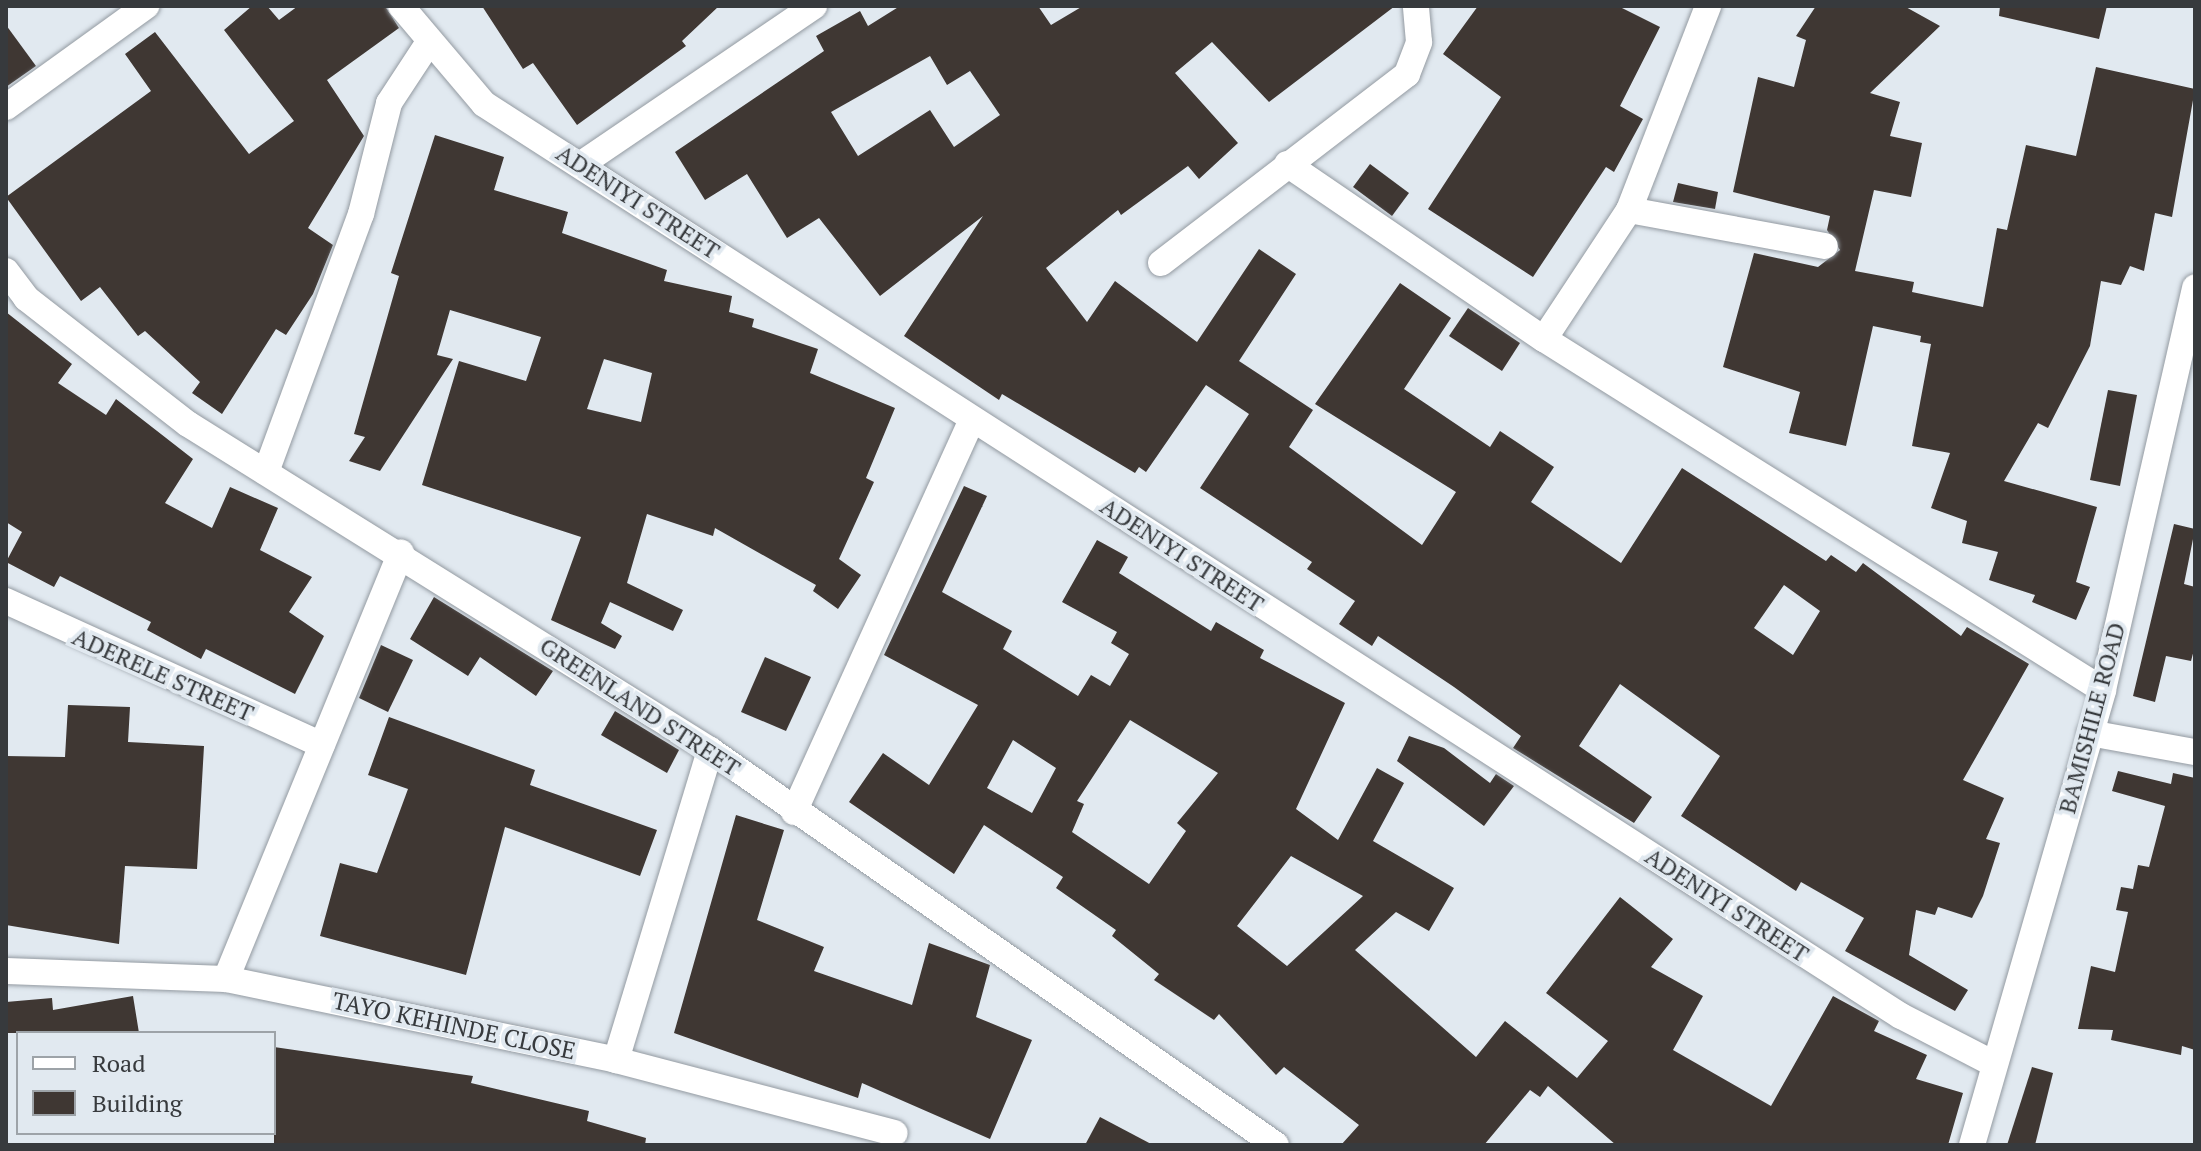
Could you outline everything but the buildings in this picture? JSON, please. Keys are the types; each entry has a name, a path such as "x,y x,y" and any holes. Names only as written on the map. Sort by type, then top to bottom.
{"street":[{"path":"6,107 146,6"},
{"name":"ADENIYI STREET","path":"401,6 427,45 484,104 1901,1016 1994,1064"},
{"path":"580,165 814,6"},
{"path":"1161,263 1407,74 1419,42 1416,6"},
{"path":"1544,339 1629,210 1708,6"},
{"path":"266,472 361,214 389,103 427,45"},
{"path":"1287,164 1544,339 2103,690"},
{"path":"1629,210 1825,246"},
{"name":"GREENLAND STREET","path":"6,271 26,298 188,424 401,553 710,750 794,812 1276,1145"},
{"name":"BAMISHILE ROAD","path":"1972,1145 2103,690 2189,341 2195,287"},
{"path":"794,812 972,419"},
{"path":"226,979 401,553"},
{"name":"ADERELE STREET","path":"6,601 322,745"},
{"path":"2090,733 2195,752"},
{"path":"616,1060 710,750"},
{"name":"TAYO KEHINDE CLOSE","path":"6,971 226,979 616,1060 895,1133"}]}
